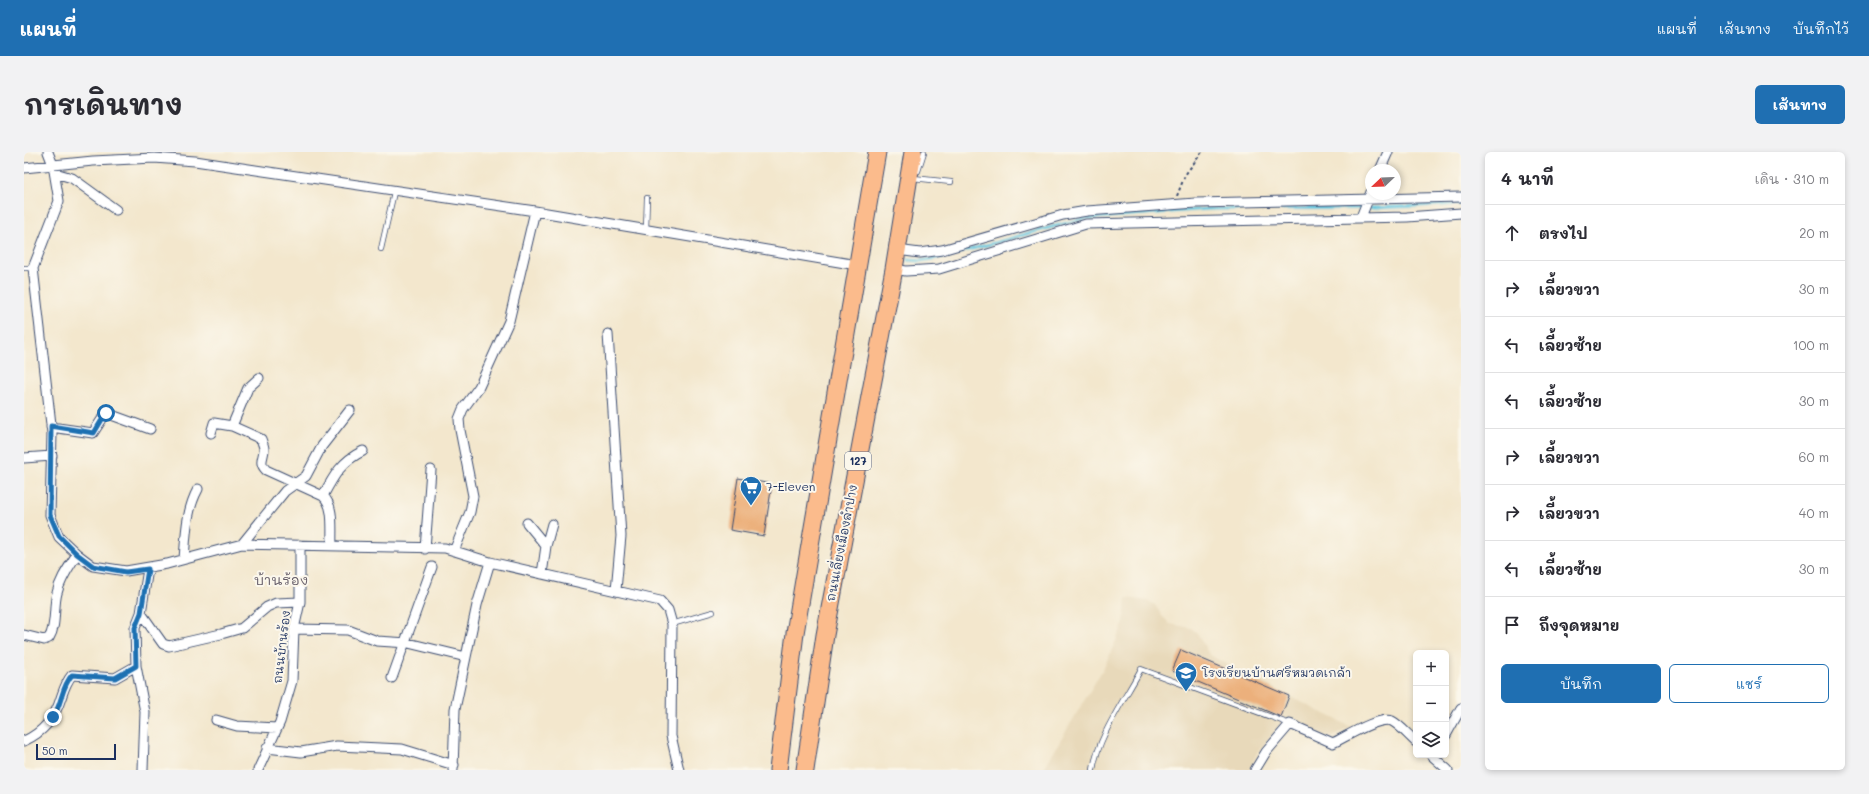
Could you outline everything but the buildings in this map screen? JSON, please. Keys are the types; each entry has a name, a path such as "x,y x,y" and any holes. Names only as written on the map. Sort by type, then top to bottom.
{"highway":[{"path":"778,770 795,632 877,152"},
{"name":"ถนนเลี่ยงเมืองลำปาง","path":"806,770 825,635 897,250 912,178 913,152"}],"street":[{"path":"48,152 54,169 59,201 28,268 51,426 52,456 50,515 59,536 77,554 93,566 126,572 148,569 242,544 425,549 445,548 490,562 660,600 668,610 672,624 671,736 679,770"},
{"path":"1383,164 1388,152"},
{"path":"24,168 54,169 93,161 154,158 195,161 394,192 646,225 858,265"},
{"path":"54,169 72,178 116,210"},
{"path":"897,250 920,253 942,250 1062,215 1087,211 1196,203 1365,196"},
{"path":"1401,199 1461,197"},
{"path":"1407,199 1407,217"},
{"path":"1361,217 1367,200"},
{"path":"1196,203 1196,221"},
{"path":"454,551 470,512 474,496 459,419 463,409 479,387 510,321 535,211"},
{"path":"1086,224 1087,211"},
{"path":"894,268 906,271 939,269 1086,224 1407,217 1461,213"},
{"path":"1017,228 1021,244"},
{"path":"608,334 621,536 616,590"},
{"path":"232,426 248,388 259,378"},
{"path":"242,544 285,491 306,476 322,446 350,410"},
{"path":"51,426 94,433 106,413 150,429"},
{"path":"211,433 214,423 232,426 262,439 264,449 261,460 262,466 266,470 323,496 330,503 332,546"},
{"path":"323,496 334,474 352,457 364,451"},
{"path":"24,458 52,456"},
{"path":"425,549 431,470"},
{"path":"184,559 186,528 192,500 198,489"},
{"path":"526,523 546,546"},
{"path":"542,574 546,546 552,524"},
{"name":"ถนนบ้านร้อง","path":"258,770 277,728 292,681 294,629 300,602 300,545"},
{"path":"24,635 44,640 49,638 53,628 58,587 77,554"},
{"path":"267,748 301,752 337,746 402,749 453,768 455,709 476,606 490,562"},
{"path":"392,678 403,642 432,567"},
{"path":"143,770 145,712 136,666 135,628 141,613 148,569"},
{"path":"141,613 164,644 169,646 242,628 267,606 276,603 300,602"},
{"path":"294,629 348,630 377,641 403,642 466,657"},
{"path":"24,741 49,724 57,712 66,683 72,675 115,678 136,666"},
{"path":"1449,730 1461,708"},
{"path":"216,720 237,726 277,728"},
{"path":"1255,770 1266,752 1290,724 1333,743 1370,724 1384,720 1390,721 1413,740"},
{"path":"1434,758 1448,770"}],"lane":[{"path":"924,152 912,178 951,182"},
{"path":"381,248 394,192"},
{"path":"646,225 647,198"},
{"path":"672,624 713,612"},
{"path":"1093,770 1095,758 1105,734 1141,669 1290,724"}],"path":[{"path":"1176,205 1178,192 1185,175 1202,152"}],"shaded area":[{"name":"โรงเรียนบ้านศรีหมวดเกล้า","path":"1126,598 1148,601 1155,605 1162,616 1170,624 1191,628 1197,633 1209,654 1220,661 1351,727 1332,737 1325,736 1287,717 1258,751 1249,770 1043,770 1103,669 1124,623"}],"waterway":[{"path":"908,260 920,261 943,257 1081,219 1208,209 1372,208 1461,204"}],"place":[{"name":"7-Eleven","path":"751,506"},
{"name":"โรงเรียนบ้านศรีหมวดเกล้า","path":"1186,692"}],"district":[{"name":"บ้านร้อง","path":"281,580"}],"route":[{"path":"53,717 57,712 66,683 72,675 115,678 136,666 135,628 141,613 148,569 126,572 93,566 77,554 59,536 50,515 51,426 94,433 106,413"}]}
